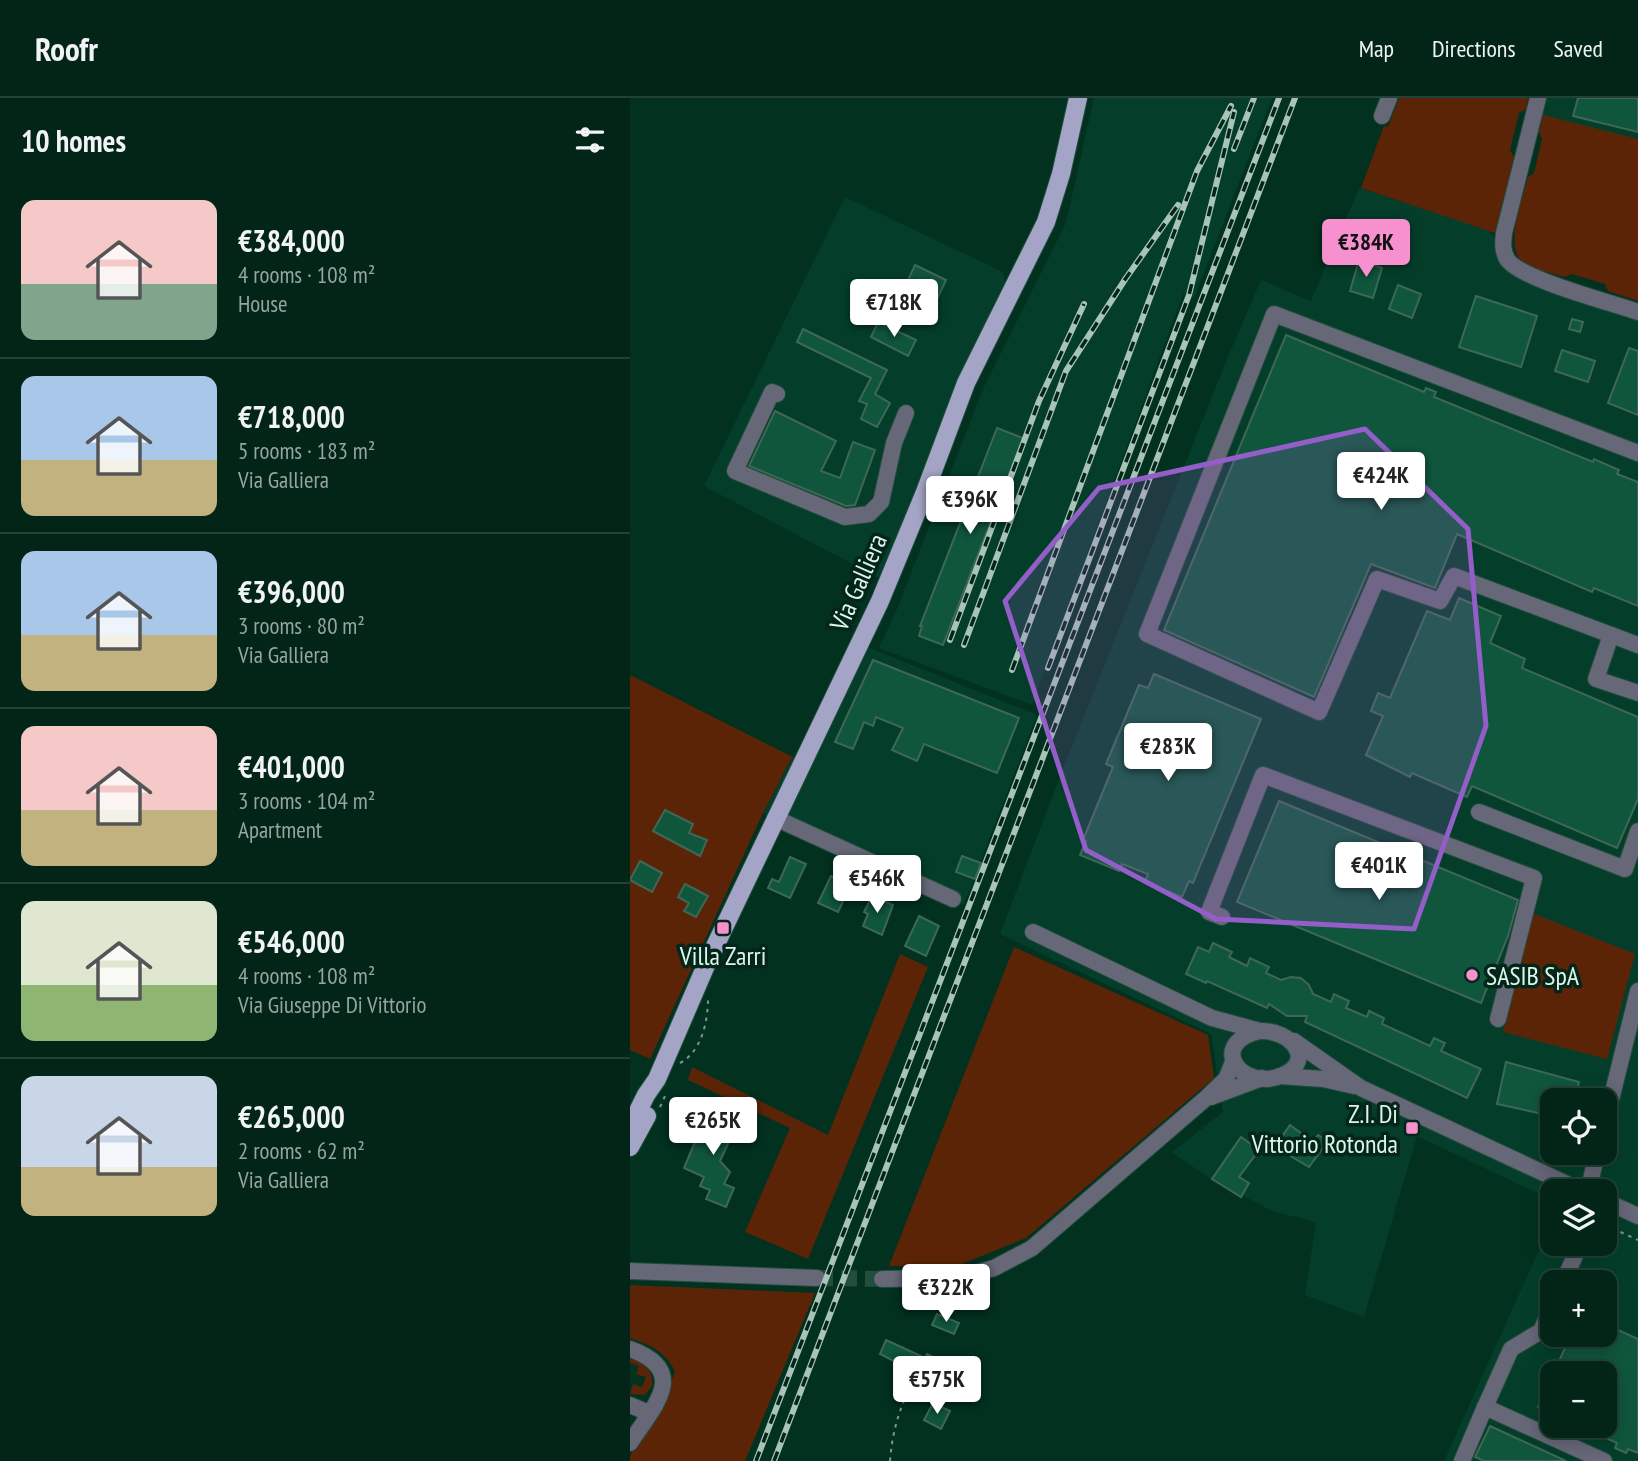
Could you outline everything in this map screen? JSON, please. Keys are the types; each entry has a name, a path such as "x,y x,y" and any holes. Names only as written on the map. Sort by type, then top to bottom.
{"main road":[{"name":"Via Galliera","path":"630,1147 662,1085 707,963 880,601 912,526 966,383 1046,222 1061,174 1078,98"},
{"name":"Via Galliera","path":"630,1127 646,1095 662,1085"}],"street":[{"path":"1382,117 1389,98"},
{"path":"1538,98 1504,233 1503,246 1508,261 1541,280 1638,312"},
{"path":"1638,453 1274,314 1147,634 1319,712 1377,579 1440,600 1454,576 1638,645"},
{"path":"778,394 772,392 735,471 845,517 869,514 881,502 894,443 906,413"},
{"path":"1611,635 1596,679 1638,693"},
{"path":"1222,917 1209,912 1263,775 1538,880 1498,1019"},
{"path":"1479,812 1625,869 1638,831"},
{"path":"775,818 953,899"},
{"path":"1032,932 1212,1018 1260,1031 1277,1032 1361,1088 1558,1179"},
{"path":"1617,1091 1631,1053 1638,991"},
{"path":"1212,1018 1226,1035 1233,1057 1243,1074 1262,1078"},
{"path":"882,1279 945,1278 971,1274 994,1268 1032,1248 1205,1099 1226,1079 1239,1038 1260,1031"},
{"path":"1280,1076 1295,1064 1297,1055 1293,1041"},
{"path":"1205,1099 1262,1078 1280,1076 1323,1079 1361,1088"},
{"path":"1617,1206 1638,1216"},
{"path":"630,1270 817,1278"},
{"path":"1462,1461 1511,1349 1540,1332"},
{"path":"630,1349 651,1358 662,1370 662,1391 630,1443"},
{"path":"630,1405 649,1413"},
{"path":"1486,1407 1604,1461"}],"path":[{"path":"677,1065 692,1056 698,1045"},
{"path":"657,1113 662,1085"},
{"path":"1617,1230 1638,1240"},
{"path":"890,1461 898,1413 908,1391"}],"highlighted area":[{"path":"1365,429 1468,529 1486,726 1414,929 1216,919 1086,850 1005,601 1099,488"}],"shaded area":[{"path":"1094,98 1272,98 1194,298 1183,294 1032,705 879,648 897,609 983,389 1066,223"},
{"path":"1399,98 1528,98 1526,109 1519,113 1510,150 1514,157 1495,233 1361,188 1384,126 1388,127"},
{"path":"1532,98 1638,98 1638,143 1529,114"},
{"path":"1543,115 1638,139 1638,301 1608,291 1605,284 1572,274 1565,277 1527,265 1517,255 1514,234 1516,222 1528,177 1534,173 1542,139 1539,132"},
{"path":"1359,188 1486,228 1512,258 1550,281 1638,307 1638,1461 1444,1461 1540,1248 1540,1256 1617,1256 1617,1179 1540,1179 1540,1194 1417,1136 1364,1317 1305,1295 1316,1222 1272,1211 1206,1176 1172,1152 1223,1112 1211,1034 1000,934 1057,784 1261,280 1311,301"},
{"path":"845,197 1003,272 1007,291 883,580 704,486"},
{"path":"852,641 1037,715 964,904 763,813 791,759 795,758"},
{"path":"630,675 795,758 791,759 763,813 650,1059 630,1050"},
{"path":"1532,913 1635,954 1607,1059 1503,1032"},
{"path":"1014,947 1208,1035 1214,1078 1026,1238 957,1266 889,1266"},
{"path":"900,954 928,967 808,1259 745,1232 790,1128 688,1080 692,1067 828,1135"},
{"path":"630,1285 815,1293 745,1461 630,1461 630,1456 667,1394 675,1371 667,1358 644,1343 630,1338"},
{"path":"630,1358 650,1371 652,1386 645,1395 630,1394 633,1384 642,1387 646,1377 636,1374 639,1366 630,1363"}],"building":[{"path":"1578,98 1638,98 1638,132 1573,116"},
{"path":"1359,260 1382,268 1373,298 1350,291"},
{"path":"915,265 946,280 933,308 902,293"},
{"path":"1398,285 1421,294 1412,318 1389,309"},
{"path":"1476,296 1537,316 1521,367 1459,347"},
{"path":"1572,319 1583,322 1580,332 1569,329"},
{"path":"878,322 916,340 908,356 871,337"},
{"path":"803,329 887,370 875,394 890,403 877,427 861,419 867,404 859,401 871,378 797,342"},
{"path":"1286,335 1424,392 1426,388 1436,392 1434,397 1593,462 1594,459 1619,470 1617,474 1638,482 1638,606 1594,588 1592,592 1457,534 1435,588 1371,564 1314,697 1164,630"},
{"path":"1629,348 1638,351 1638,415 1608,403"},
{"path":"1562,350 1595,361 1588,382 1555,371"},
{"path":"775,411 836,441 821,471 840,478 853,442 875,450 855,505 846,506 749,466"},
{"path":"997,428 1023,438 943,645 919,636 920,626"},
{"path":"1459,598 1501,616 1490,643 1525,659 1522,668 1638,717 1638,799 1617,848 1472,786 1467,797 1412,773 1410,777 1366,755 1383,716 1371,711 1378,693 1390,698 1427,611 1450,620"},
{"path":"873,660 1019,718 997,773 924,744 917,761 892,750 903,728 876,717 873,726 864,722 853,749 835,742"},
{"path":"1154,674 1261,719 1193,883 1189,881 1182,897 1145,882 1148,874 1122,864 1119,871 1080,855 1086,841 1083,840 1113,767 1106,764 1139,685 1148,688"},
{"path":"1279,801 1518,900 1508,936 1481,1003 1237,902"},
{"path":"665,810 693,824 689,833 707,840 700,856 653,831"},
{"path":"962,856 981,863 975,879 956,872"},
{"path":"790,857 806,864 790,898 768,888 772,879 779,882"},
{"path":"640,861 662,873 652,892 630,880"},
{"path":"831,876 851,885 838,912 818,903"},
{"path":"685,884 708,896 696,917 684,911 689,903 678,897"},
{"path":"872,896 893,905 882,935 863,926 868,914 864,912"},
{"path":"919,916 939,926 926,956 905,946"},
{"path":"1213,943 1232,952 1229,957 1247,966 1250,958 1269,967 1266,973 1281,980 1301,978 1309,985 1313,994 1331,1002 1334,994 1349,1001 1346,1008 1367,1017 1369,1011 1384,1018 1382,1024 1430,1046 1434,1038 1445,1043 1441,1051 1481,1069 1467,1098 1305,1022 1307,1016 1287,1016 1269,1004 1267,1008 1186,974 1198,947 1209,952"},
{"path":"1506,1062 1579,1082 1578,1088 1540,1088 1540,1113 1497,1104"},
{"path":"719,1110 729,1114 735,1129 720,1161 730,1172 724,1184 734,1188 726,1207 706,1199 710,1190 700,1186 704,1177 684,1168 705,1118 713,1122"},
{"path":"1290,1125 1313,1142 1318,1135 1328,1141 1309,1167 1275,1147"},
{"path":"1241,1137 1259,1150 1239,1177 1249,1183 1241,1197 1212,1179"},
{"path":"937,1314 959,1323 954,1334 932,1325"},
{"path":"1617,1329 1638,1339 1638,1453 1628,1449 1626,1453 1615,1448 1617,1443 1606,1438 1617,1438 1617,1361 1559,1361 1565,1347 1617,1347"},
{"path":"886,1340 925,1358 927,1354 955,1367 943,1386 880,1354"},
{"path":"933,1403 950,1411 941,1429 924,1420"},
{"path":"1490,1426 1566,1461 1484,1461 1475,1457"}],"tunnel":[{"path":"817,1278 882,1279"}],"railway":[{"path":"1234,149 1254,98"},
{"path":"756,1461 1279,98"},
{"path":"774,1461 1295,98"},
{"path":"1012,670 1197,171 1231,106"},
{"path":"1048,668 1189,295 1234,112"},
{"path":"964,645 1066,371 1126,278 1178,205"},
{"path":"950,640 1039,401 1084,304"}],"place":[{"name":"Villa Zarri","path":"723,928"},
{"name":"SASIB SpA","path":"1472,975"},
{"name":"Z.I. Di Vittorio Rotonda","path":"1412,1128"}]}
